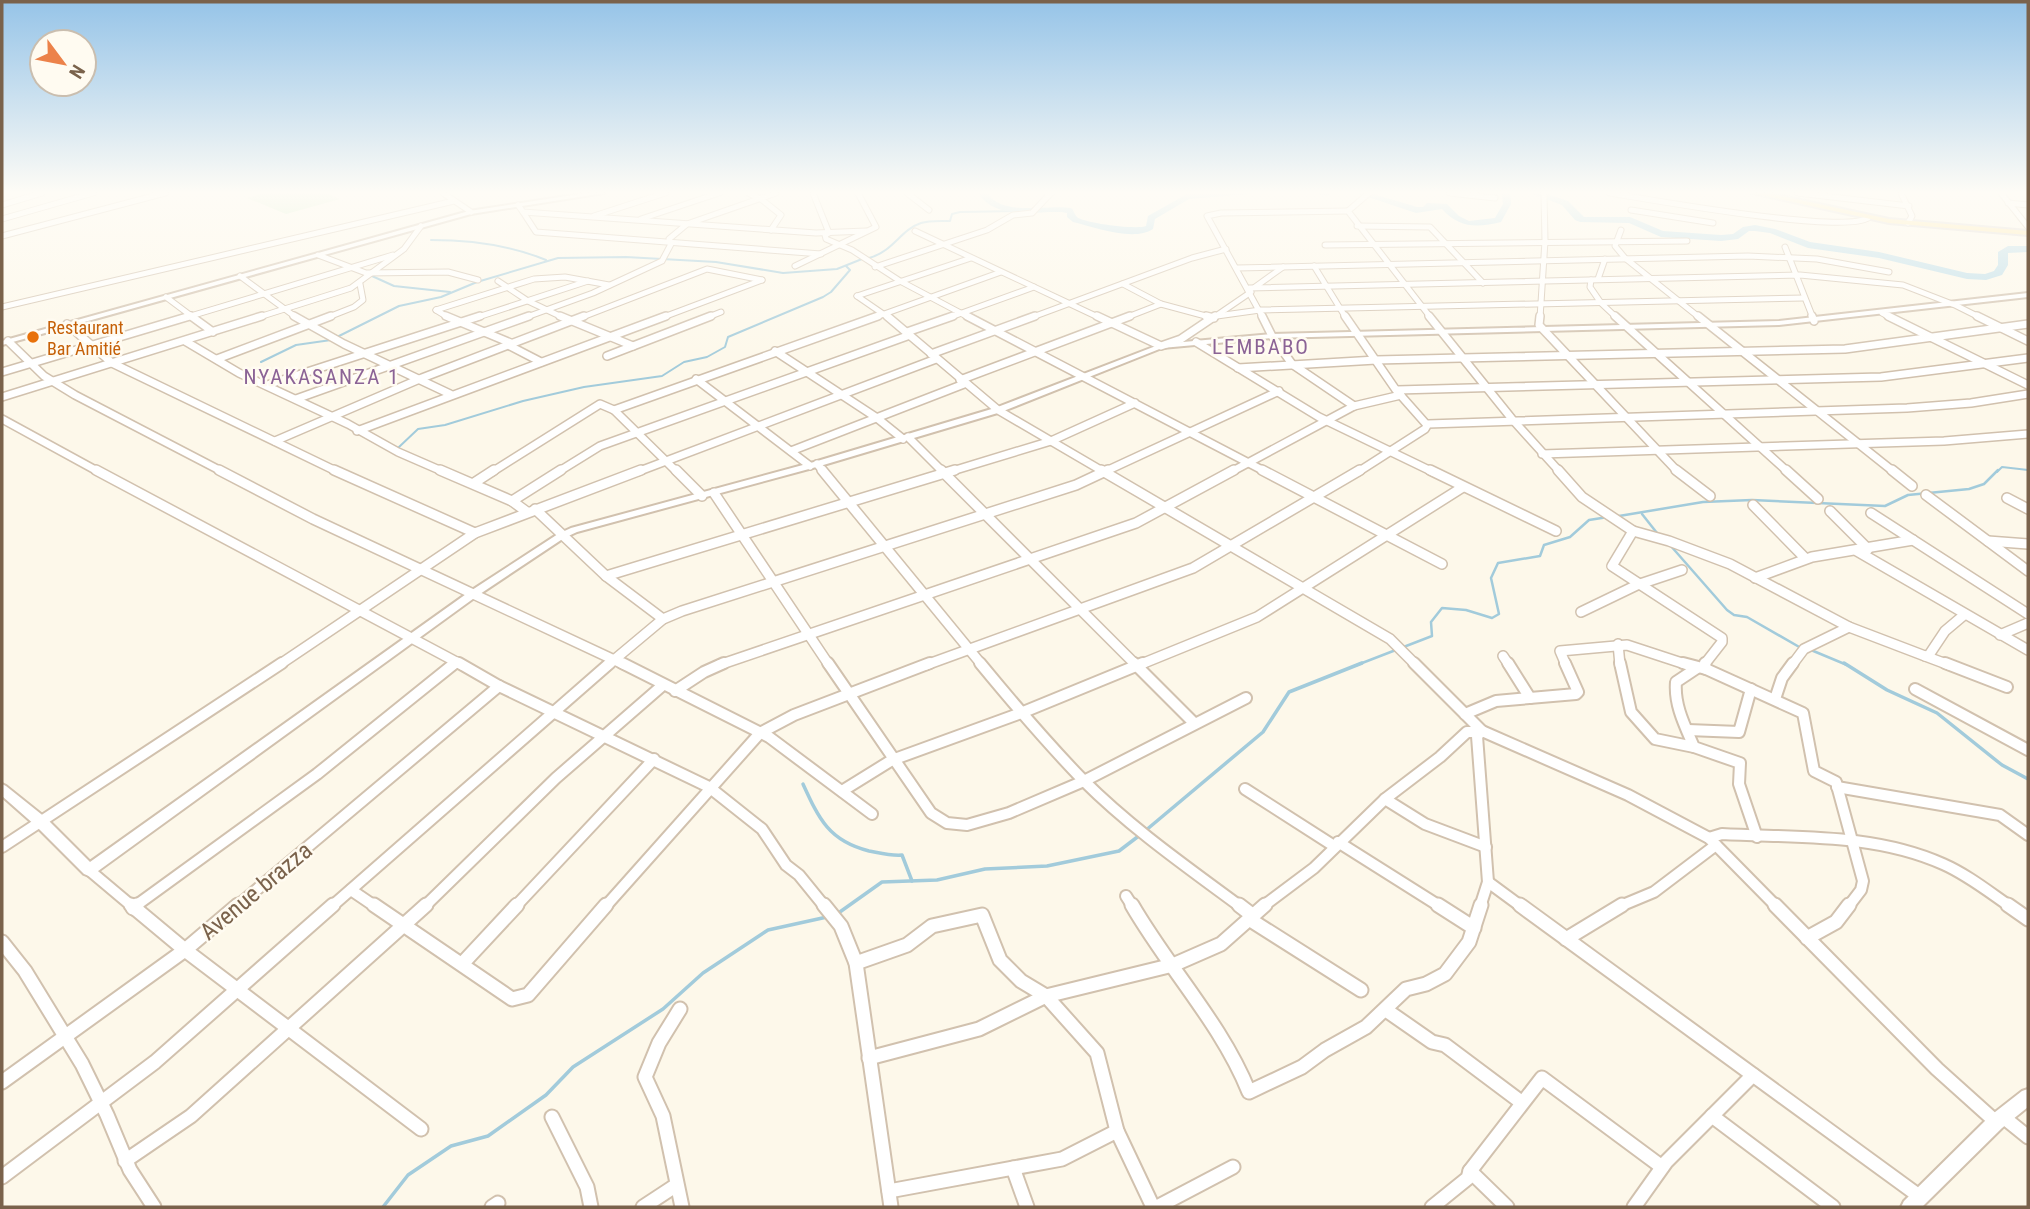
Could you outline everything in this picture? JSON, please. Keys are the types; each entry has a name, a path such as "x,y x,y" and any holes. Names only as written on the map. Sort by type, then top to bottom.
{"street":[{"path":"2,308 247,249"},
{"path":"5,342 338,249"},
{"path":"2,397 285,310 360,284 402,249"},
{"path":"296,399 610,286 663,260 668,249"},
{"path":"763,249 821,254"},
{"path":"795,267 829,249"},
{"path":"849,249 875,267 994,331 1442,564"},
{"path":"875,267 927,249"},
{"path":"954,249 1161,345 1272,336 1814,321 2028,295"},
{"path":"2,847 360,612 420,568 475,533 842,395 994,331 1225,249"},
{"path":"1226,249 1251,289 1272,336 1292,364 1354,406"},
{"path":"1376,249 1466,358 1512,419 1582,497 1633,531 1699,551 1730,564 1849,627 2007,688"},
{"path":"1452,249 1483,283"},
{"path":"1544,249 1539,325 1598,384 1682,477 1710,496"},
{"path":"1615,249 1912,486"},
{"path":"1786,249 1800,275 1803,298 1814,321"},
{"path":"2,372 394,254"},
{"path":"318,255 348,268 371,273 448,272 478,280"},
{"path":"1237,268 1625,258 1791,257 1839,262 1889,272"},
{"path":"971,258 857,296 884,313 998,410 1402,650 1482,732 1628,795 1713,841 1937,1069 1999,1119 2028,1137"},
{"path":"1605,259 1590,287 1601,303 1756,445 1803,482 1818,499"},
{"path":"89,870 473,594 561,536 574,530 813,465 998,410 1181,339 1284,266"},
{"path":"1314,266 1399,393 1427,425"},
{"path":"275,441 422,378 707,269 714,268 762,280 614,337 450,394 357,431"},
{"path":"614,410 1002,272"},
{"path":"1251,289 1800,275 1903,285 1952,304 2028,341"},
{"path":"240,276 309,325 450,394"},
{"path":"541,362 512,345 456,322 436,310 549,277 610,286"},
{"path":"498,281 525,301 576,320 632,346"},
{"path":"267,385 588,281"},
{"path":"217,359 360,303 363,298 360,284"},
{"path":"1123,284 1161,303 1215,317 1260,310 1803,298"},
{"path":"512,500 600,446 1034,287"},
{"path":"166,297 213,332"},
{"path":"791,451 877,418 1033,351 1161,303"},
{"path":"607,356 721,312"},
{"path":"1882,313 2028,385"},
{"path":"68,324 111,363 331,469 475,533"},
{"path":"1238,368 1376,360 1845,349 2028,324"},
{"path":"185,341 239,373 398,452 474,483 531,511 606,576 663,619"},
{"path":"5,342 52,382 313,519 615,660 760,733 872,814"},
{"path":"1196,342 1328,422 1394,451 1462,487 1556,531"},
{"path":"775,351 906,438 947,474 1194,723"},
{"path":"125,1161 191,1116 287,1028 403,928 604,735 669,688 704,672 1136,523 1354,406 1399,393 1598,384 1881,377 2028,358"},
{"path":"696,379 813,465 850,503 1021,713 1084,781 1142,832 1250,917 1361,990"},
{"path":"2,1178 155,1062 553,710 663,619 986,516 1103,473 1279,391"},
{"path":"351,891 512,999 528,995 709,787 760,733 794,715 849,693 1081,611 1193,568 1394,451 1427,425 1512,419 1907,408 1971,403 2028,394"},
{"path":"606,576 1051,441 1135,403"},
{"path":"474,483 596,405 614,410 702,496"},
{"path":"2,419 499,686 709,787 762,830 786,865 799,875 841,926 856,963 891,1207"},
{"path":"1542,454 1756,445 1858,444 2028,434"},
{"path":"842,791 891,760 1021,713 1257,617 1462,487"},
{"path":"714,492 891,760 931,813 947,823 967,825 988,820 1084,781 1246,698"},
{"path":"1926,495 2028,571"},
{"path":"2007,498 2028,509"},
{"path":"1753,505 1804,557"},
{"path":"1830,511 1868,549"},
{"path":"1871,513 2028,614"},
{"path":"1633,531 1626,544 1613,557 1612,566 1637,585 1722,638 1722,642 1702,668 1676,682 1674,690 1694,747"},
{"path":"1755,578 1775,567 1804,557 1857,551 1913,540"},
{"path":"1987,541 2028,544"},
{"path":"1857,551 2028,650"},
{"path":"1581,612 1637,585 1682,570"},
{"path":"1925,656 1929,655 1945,631 1964,615"},
{"path":"2000,635 2028,623"},
{"path":"1775,699 1782,678 1804,649 1849,627"},
{"path":"1465,714 1496,701 1576,694 1578,692 1560,651 1618,644 1702,668 1803,713 1814,771 1836,782 1863,881 1861,890 1836,922 1807,938"},
{"path":"1618,644 1622,679 1631,712 1655,740 1694,747 1740,763 1739,783 1757,837"},
{"path":"1503,656 1530,698"},
{"path":"133,908 317,774 457,662"},
{"name":"Avenue brazza","path":"2,1082 185,950 499,686"},
{"path":"1688,730 1739,732 1751,689"},
{"path":"1915,689 1951,704 1991,731 2028,750"},
{"path":"869,1058 979,1029 1046,996 1173,965 1221,944 1250,917 1314,868 1385,799 1440,757 1467,732 1482,732"},
{"path":"1126,896 1154,942 1173,965 1238,1063 1249,1092 1302,1067 1325,1050 1366,1027 1406,989 1426,984 1445,974 1469,942 1488,882 1477,736 1482,732"},
{"path":"463,964 654,759"},
{"path":"1837,787 2000,815 2028,835"},
{"path":"2,789 133,908 421,1129"},
{"path":"1245,789 1474,928"},
{"path":"1385,799 1424,824 1486,847"},
{"path":"1566,939 1609,911 1654,892 1722,834 1872,842 1946,865 2028,919"},
{"path":"1488,882 1753,1075 1915,1202 1999,1119 2028,1097"},
{"path":"856,963 907,944 932,926 982,915 1000,960 1021,981 1046,996 1097,1053 1117,1131 1155,1207 1233,1167"},
{"path":"2,942 15,954 65,1037 102,1102 125,1161 144,1196 154,1207"},
{"path":"680,1009 659,1043 645,1077 663,1116 682,1207"},
{"path":"1386,1010 1432,1042 1445,1045 1521,1102"},
{"path":"1634,1207 1662,1167 1753,1075"},
{"path":"1432,1207 1468,1178 1470,1171 1521,1102 1542,1078 1662,1167"},
{"path":"1712,1116 1833,1207"},
{"path":"552,1117 587,1187 592,1207"},
{"path":"889,1191 1062,1159 1117,1131"},
{"path":"1013,1168 1027,1207"},
{"path":"1470,1171 1507,1207"},
{"path":"643,1207 676,1186"}],"waterway":[{"path":"512,249 546,260"},
{"path":"869,258 887,249"},
{"path":"1839,249 1879,255 1967,276 1986,277 1998,273 2003,265 2003,252 2007,249"},
{"path":"261,362 296,345 331,340 399,306 441,297 477,282 558,258 626,257 716,262 783,273 837,269 862,259"},
{"path":"399,447 418,429 445,425 523,401 584,387 662,376 684,362 707,357 725,347 728,337 823,297 831,292 850,270 846,266"},
{"path":"372,276 394,286 450,292"},
{"path":"1997,472 2002,467 2028,470"},
{"path":"1619,516 1703,502 1752,500 1885,506 1908,495 1969,489 1984,484 1998,470"},
{"path":"1642,514 1657,533"},
{"path":"1357,665 1432,636 1431,622 1442,608 1466,610 1492,618 1499,614 1491,578 1498,563 1540,556 1544,545 1570,537 1589,520 1608,517"},
{"path":"1670,545 1727,610 1734,615 1747,617 1801,648"},
{"path":"1811,650 1847,665"},
{"path":"1145,831 1263,732 1289,692 1362,663"},
{"path":"1844,663 1887,690 1937,713 2002,765 2028,779"},
{"path":"803,784 820,818 835,835 855,847 902,855 912,881"},
{"path":"912,881 937,880 985,869 1047,866 1119,851 1140,835"},
{"path":"837,914 882,882 912,881"},
{"path":"383,1207 408,1175 451,1146 488,1136 546,1095 573,1067 663,1009 703,973 768,930 827,917"}],"place":[{"name":"Restaurant Bar Amitié","path":"33,337"}],"district":[{"name":"LEMBABO","path":"1261,347"},
{"name":"NYAKASANZA 1","path":"322,377"}]}
